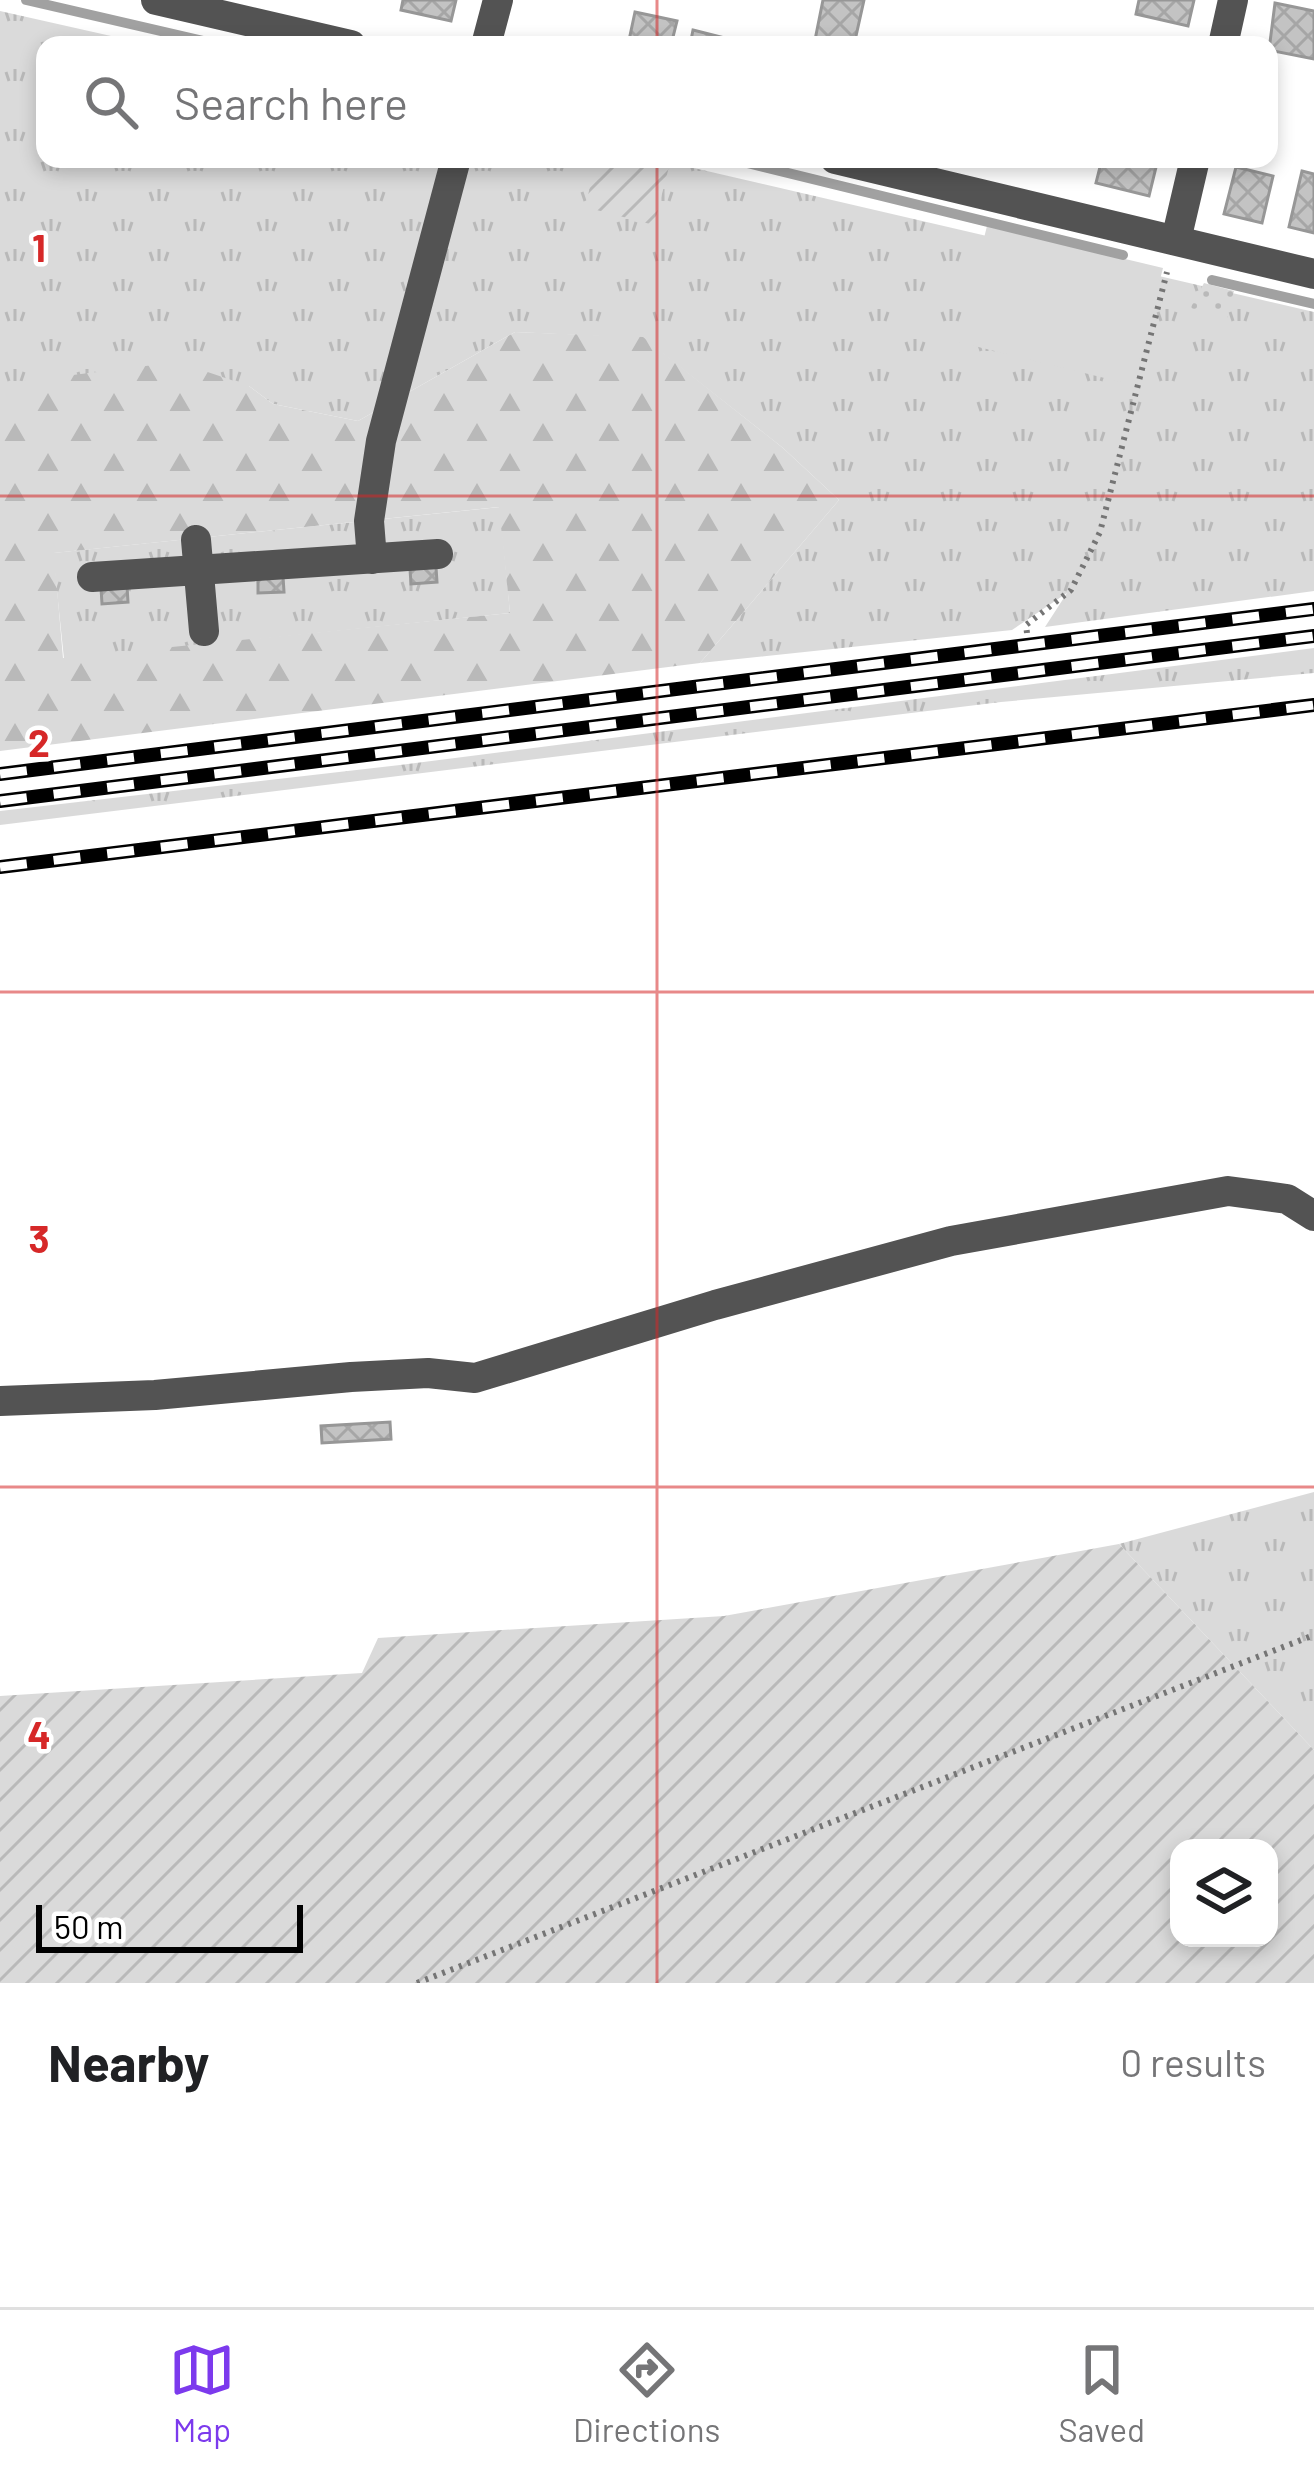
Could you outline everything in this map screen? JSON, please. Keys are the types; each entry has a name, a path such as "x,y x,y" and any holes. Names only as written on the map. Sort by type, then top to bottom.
{"street":[{"path":"156,0 312,36"},
{"path":"488,36 498,0"},
{"path":"1224,36 1233,0"},
{"path":"372,559 369,520 381,440 454,168"},
{"path":"873,168 1314,274"},
{"path":"1176,240 1193,168"},
{"path":"92,577 198,555 340,572 372,559 438,554"},
{"path":"198,555 204,631"},
{"path":"0,1401 155,1395 428,1373 475,1378 951,1241 1228,1190 1287,1199 1314,1216"}],"path":[{"path":"1027,633 1027,625 1079,579 1100,532 1176,240"},
{"path":"417,1983 1314,1635"}],"green space":[{"path":"0,11 111,36 36,36 36,168 694,168 1314,312 1314,591 1045,627 1067,593 1012,630 700,663 839,500 783,448 643,338 515,332 358,421 273,404 249,386 0,384"},
{"path":"595,168 669,168 654,225 585,207"},
{"path":"987,226 1163,268 1133,385 958,342"},
{"path":"1204,283 1234,291 1227,318 1190,309"},
{"path":"515,332 643,337 783,448 839,500 700,663 0,751 0,384 178,362 249,386 273,404 358,421","holes":["499,507 510,613 63,658 54,553"]},
{"path":"500,507 510,613 64,659 53,553"},
{"path":"1314,648 1314,673 1001,702 0,825 0,811"},
{"path":"1314,1492 1314,1750 1119,1544"},
{"path":"1119,1544 1314,1750 1314,1983 0,1983 0,1696 362,1673 378,1638 724,1616"}],"building":[{"path":"403,0 456,0 451,21 401,10"},
{"path":"823,0 864,0 856,36 816,36"},
{"path":"1139,0 1194,0 1188,26 1136,14"},
{"path":"1275,3 1314,11 1314,59 1278,52 1278,36 1271,36"},
{"path":"635,12 677,21 673,36 630,36"},
{"path":"1100,168 1156,168 1149,196 1096,183"},
{"path":"1236,168 1273,176 1262,223 1224,214"},
{"path":"1302,171 1314,174 1314,233 1289,227"},
{"path":"436,567 437,582 411,584 410,569"},
{"path":"283,576 284,592 258,593 258,578"},
{"path":"127,586 128,602 102,604 101,588"},
{"path":"390,1422 391,1439 322,1443 321,1426"}],"waterway":[{"path":"26,0 182,36"},
{"path":"768,168 1123,255"},
{"path":"1212,280 1314,304"}],"railway":[{"path":"0,774 1314,609"},
{"path":"0,801 1314,636"},
{"path":"0,867 1314,705"}]}
